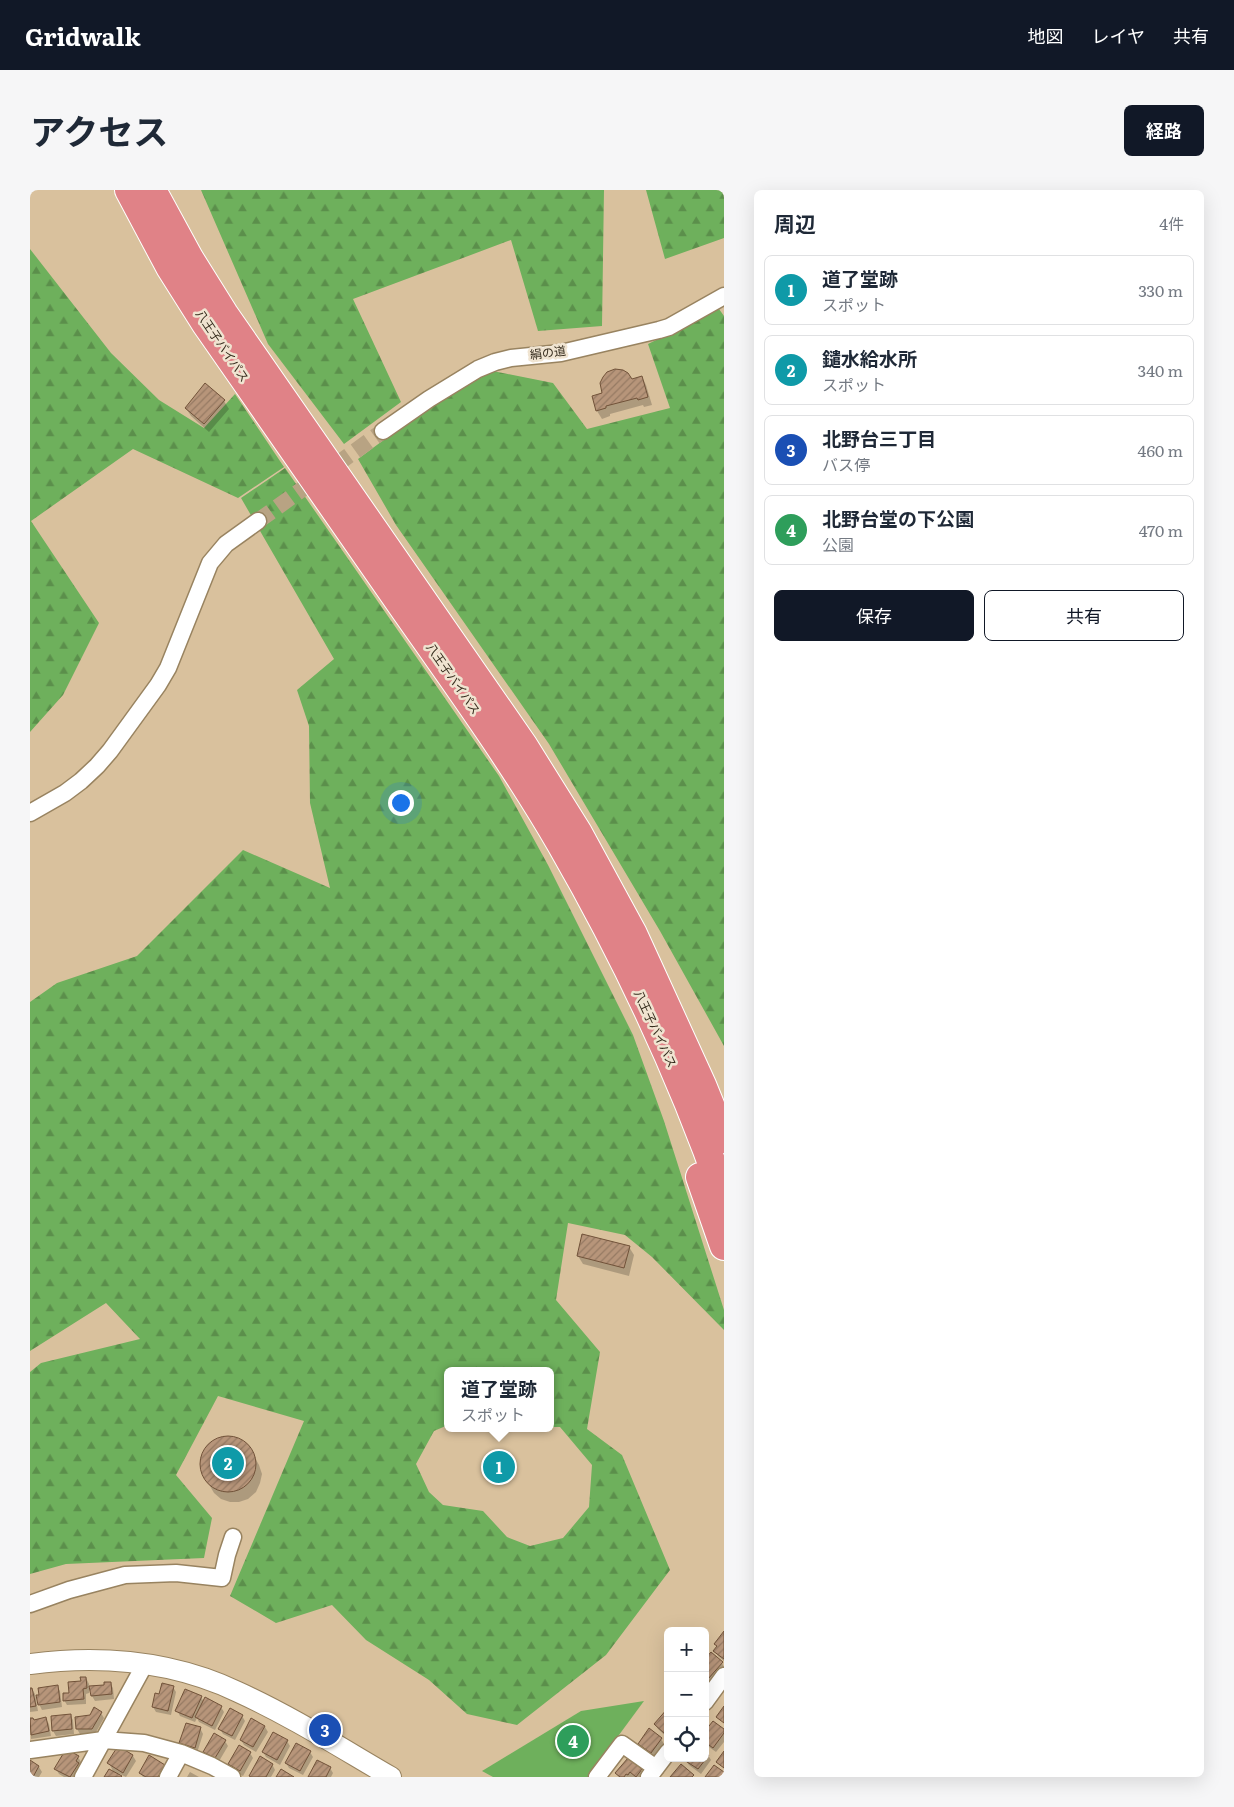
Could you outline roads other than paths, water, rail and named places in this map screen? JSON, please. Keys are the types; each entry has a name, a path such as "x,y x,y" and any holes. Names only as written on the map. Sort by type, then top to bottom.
{"highway":[{"name":"八王子バイパス","path":"129,190 170,268 206,324 506,756 561,844 614,943 670,1060 724,1197"},
{"name":"八王子バイパス","path":"152,190 188,258 224,314 498,708 554,794 609,888 672,1016 724,1139"},
{"path":"614,943 724,1246"},
{"path":"672,1016 709,1078 724,1108"}],"street":[{"name":"絹の道","path":"382,431 462,378 495,362 526,356 561,353 659,330 669,327 724,296"},
{"path":"30,813 76,785 110,751 158,685 168,668 210,563 226,544 258,521"},
{"path":"30,1604 69,1590 125,1575 176,1573 222,1578 226,1555 233,1537"},
{"path":"30,1664 63,1660 97,1659 145,1664 180,1671 238,1691 391,1777"},
{"path":"83,1777 145,1664"},
{"path":"709,1697 724,1676"},
{"path":"30,1750 103,1740 144,1743 181,1753 232,1777"},
{"path":"597,1777 622,1744 653,1772 664,1757"},
{"path":"168,1777 181,1753"}],"tunnel":[{"path":"258,521 383,431"}],"place":[{"name":"鑓水給水所","path":"228,1463"},
{"name":"道了堂跡","path":"499,1467"},
{"name":"北野台三丁目","path":"325,1730"},
{"name":"北野台堂の下公園","path":"573,1741"}]}
